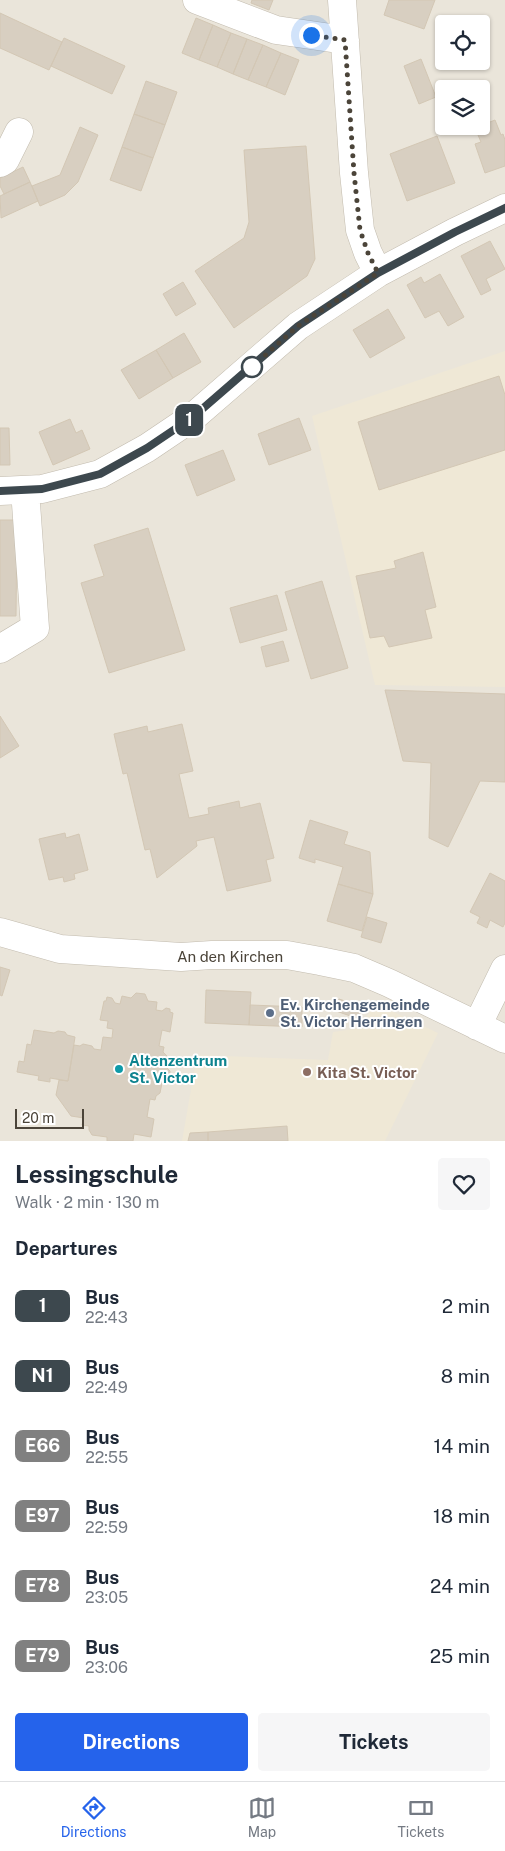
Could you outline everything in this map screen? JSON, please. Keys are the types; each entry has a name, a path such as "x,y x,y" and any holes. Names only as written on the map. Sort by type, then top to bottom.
{"street":[{"path":"197,0 276,30 345,40"},
{"path":"342,0 354,173 360,230 368,253 378,273"},
{"path":"0,163 5,160 19,132"},
{"path":"0,649 35,628 12,491 42,489 100,474 147,448 193,417 298,326 378,273 505,208"},
{"name":"An den Kirchen","path":"0,932 60,949 181,957 229,954 287,955 320,960 354,968 505,1039"},
{"path":"477,1026 505,969"}],"shaded area":[{"path":"0,0 505,0 505,1141 0,1141"},
{"path":"505,351 505,687 375,685 312,416"},
{"name":"Kita St. Victor","path":"375,1003 438,1033 385,1141 182,1141 197,1055 328,1060 333,1032 360,1028"}],"building":[{"path":"252,0 273,0 269,10 251,3"},
{"path":"389,0 435,0 424,29 384,15"},
{"path":"0,13 62,42 49,70 0,48"},
{"path":"196,18 213,25 199,60 182,53"},
{"path":"213,25 231,33 217,67 199,60"},
{"path":"231,33 247,39 233,74 217,67"},
{"path":"64,38 125,66 112,94 51,66"},
{"path":"247,39 263,45 248,80 233,74"},
{"path":"263,45 281,53 266,87 248,80"},
{"path":"281,53 299,60 285,95 266,87"},
{"path":"421,59 435,97 419,104 404,66"},
{"path":"146,81 177,92 165,125 134,114"},
{"path":"134,114 165,125 153,158 122,147"},
{"path":"495,120 501,135 503,134 505,140 505,166 485,173 475,144 481,142 478,135 490,135 490,122"},
{"path":"80,127 98,135 78,182 65,195 40,206 32,186 60,175"},
{"path":"437,136 455,183 407,201 390,154"},
{"path":"306,146 315,259 307,276 234,328 195,271 244,238 249,222 244,150"},
{"path":"122,147 153,158 141,191 110,180"},
{"path":"23,167 30,182 4,194 0,186 0,178"},
{"path":"30,182 38,201 1,218 0,196"},
{"path":"490,241 505,269 486,279 491,290 481,295 461,256"},
{"path":"440,274 464,317 448,326 439,311 425,318 407,285 421,277 424,283"},
{"path":"183,282 196,304 176,316 163,294"},
{"path":"388,309 405,338 370,358 353,330"},
{"path":"184,333 201,362 173,378 156,350"},
{"path":"156,350 173,378 139,399 121,370"},
{"path":"499,376 505,395 505,450 379,490 358,422"},
{"path":"299,418 311,450 269,465 258,434"},
{"path":"70,419 76,433 82,430 90,449 53,465 39,432"},
{"path":"0,428 9,428 10,465 0,465"},
{"path":"223,450 235,480 197,496 185,465"},
{"path":"0,520 17,520 16,616 0,616"},
{"path":"148,528 185,650 109,673 81,583 104,576 94,545"},
{"path":"423,552 436,607 425,610 432,638 389,647 384,636 370,638 356,576 396,568 394,561"},
{"path":"322,581 348,668 311,679 285,592"},
{"path":"277,595 287,630 240,643 230,608"},
{"path":"283,641 289,661 266,667 261,647"},
{"path":"385,690 505,694 505,782 480,781 448,847 429,838 431,763 403,761"},
{"path":"0,716 19,746 0,758"},
{"path":"182,724 193,771 179,774 189,818 209,814 208,808 239,801 240,808 260,803 274,858 266,860 271,881 227,891 214,837 196,841 197,846 157,878 150,849 145,850 127,773 123,774 114,734 147,726 148,732"},
{"path":"310,820 348,832 344,844 370,852 373,894 338,884 343,867 315,859 315,863 299,858"},
{"path":"65,833 66,838 79,834 88,870 74,874 75,879 64,882 63,877 49,880 39,839"},
{"path":"490,873 505,881 505,923 503,927 490,920 487,928 477,923 480,917 470,912"},
{"path":"338,884 373,894 362,931 327,921"},
{"path":"367,917 387,923 381,943 361,937"},
{"path":"0,967 10,970 2,996 0,995"},
{"path":"206,990 251,992 249,1025 205,1023"},
{"name":"Altenzentrum St. Victor","path":"136,993 145,994 148,1001 157,1002 156,1010 162,1011 166,1008 170,1009 170,1012 173,1013 170,1032 162,1030 159,1046 164,1047 163,1052 167,1056 165,1066 170,1071 169,1080 162,1083 160,1093 156,1096 155,1100 150,1099 147,1117 154,1119 151,1137 134,1134 133,1141 107,1141 107,1137 92,1135 89,1126 82,1125 84,1118 71,1116 56,1095 59,1080 68,1081 74,1045 80,1046 83,1044 101,1050 103,1037 112,1038 113,1029 107,1028 108,1021 100,1020 104,1001 106,1001 107,997 120,1004 122,996 131,998"},
{"path":"339,999 363,1007 359,1019 336,1011"},
{"path":"250,1005 302,1007 302,1027 249,1025"},
{"path":"34,1030 54,1033 58,1031 65,1032 67,1035 75,1037 68,1081 50,1078 50,1082 38,1080 39,1076 17,1072 19,1061 24,1062 27,1044 31,1045"},
{"path":"287,1126 288,1141 208,1141 208,1132"},
{"path":"208,1132 208,1141 188,1141 190,1133"}],"bus line":[{"name":"1","path":"0,491 42,489 100,474 147,448 193,417 298,326 316,313 378,273 505,208"}],"place":[{"name":"Ev. Kirchengemeinde St. Victor Herringen","path":"270,1013"},
{"name":"Altenzentrum St. Victor","path":"119,1069"},
{"name":"Kita St. Victor","path":"307,1072"}],"route":[{"path":"252,367 298,326 378,273 368,253 360,230 345,40 311,35"}]}
